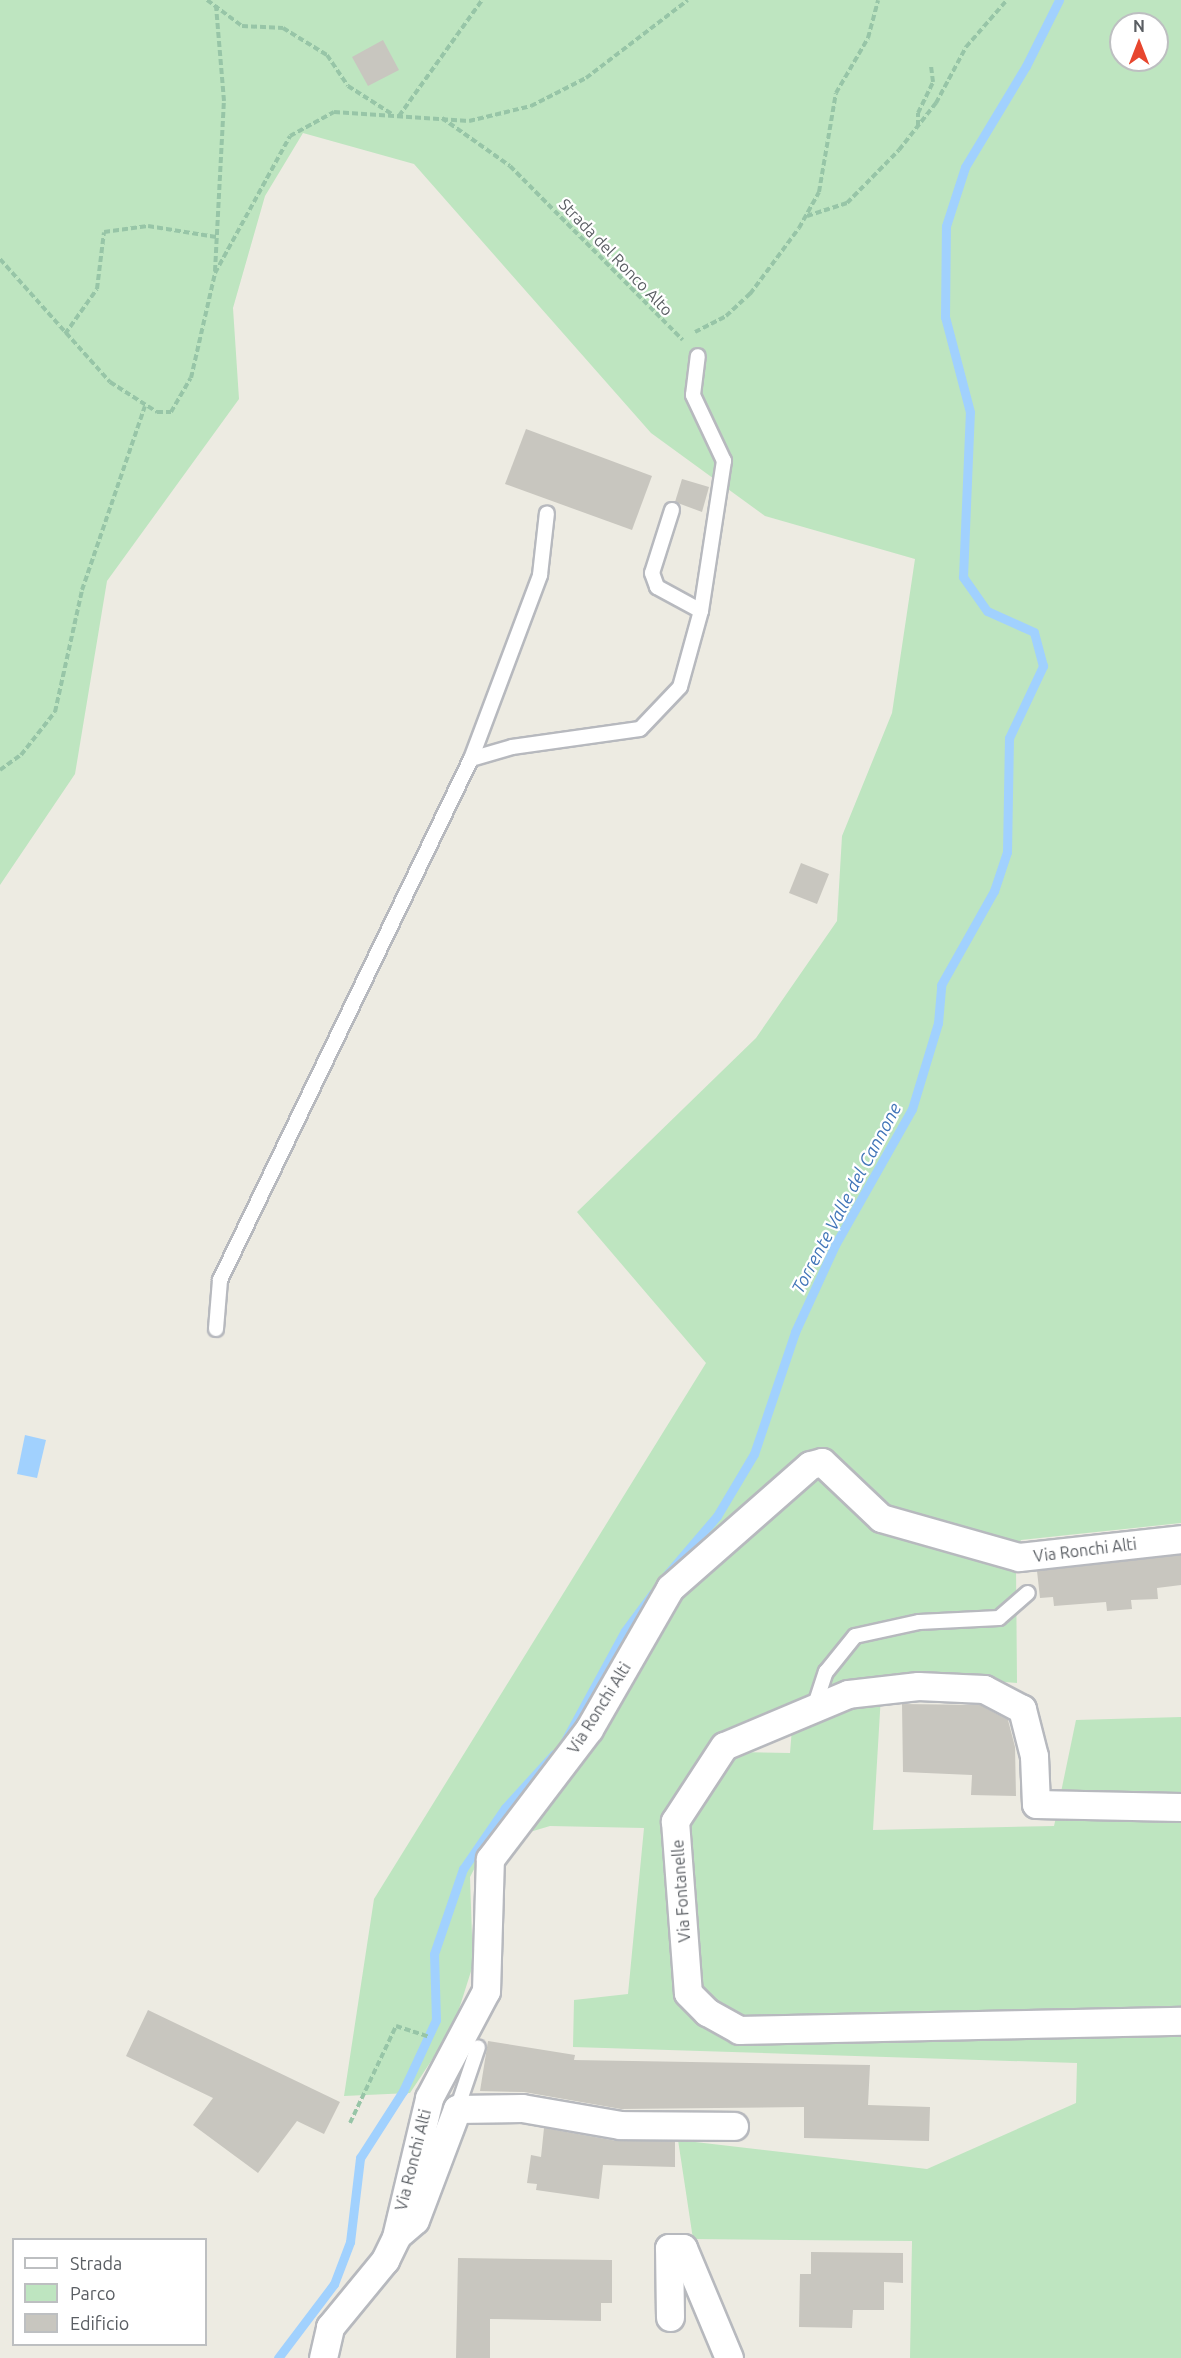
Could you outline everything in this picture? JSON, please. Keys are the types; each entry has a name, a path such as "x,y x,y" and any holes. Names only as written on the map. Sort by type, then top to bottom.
{"street":[{"name":"Via Ronchi Alti","path":"323,2358 330,2327 385,2260 396,2237 429,2098 486,1991 490,1859 589,1729 670,1588 810,1465 822,1462 881,1518 1019,1557 1181,1539"},
{"name":"Via Fontanelle","path":"1181,1807 1036,1804 1034,1756 1022,1709 984,1689 918,1686 848,1694 724,1746 675,1821 688,1993 707,2012 739,2030 1181,2021"},
{"path":"396,2237 415,2220 457,2109 522,2108 621,2125 734,2126"},
{"path":"670,2317 669,2248 683,2248 729,2358"}],"lane":[{"path":"471,759 512,747 640,729 680,687 701,612 723,461 693,394 699,356"},
{"path":"672,510 652,573 657,587 701,612"},
{"path":"216,1329 220,1280 471,759 540,575 547,513"},
{"path":"814,1708 826,1672 855,1636 918,1622 999,1618 1028,1593"},
{"path":"457,2109 478,2047"}],"path":[{"path":"207,0 242,26 283,28 327,56 368,104 398,116"},
{"path":"398,116 480,0"},
{"path":"215,273 290,136 334,111 398,116 439,116 469,121 531,106 586,78 688,0"},
{"path":"806,216 819,192 836,93 868,38 878,0"},
{"path":"806,216 847,203 918,127 966,46 1007,0"},
{"path":"0,259 110,382 146,406 171,412 180,401 191,378 215,273 224,101 216,5"},
{"path":"918,127 918,112 933,82 931,66"},
{"name":"Strada del Ronco Alto","path":"439,116 510,166 680,338 726,316 750,294 806,216"},
{"path":"65,334 97,289 104,232 158,227 216,237"},
{"path":"0,770 21,755 55,712 82,590 146,406"},
{"path":"350,2123 396,2026"}],"green space":[{"path":"0,0 1181,0 1181,1523 1021,1540 1016,1552 883,1513 820,1450 686,1568 715,1519 651,1592 611,1650 579,1729 482,1854 470,1877 473,1965 453,2028 410,2093 344,2096 374,1899 706,1363 577,1212 756,1038 837,921 842,836 892,713 915,559 765,516 651,433 414,164 303,133 265,196 233,308 239,399 107,581 75,774 0,885"},
{"path":"820,1470 878,1523 1016,1565 1017,1683 929,1676 715,1743 681,1799 682,1980 736,2035 1070,2037 1181,2032 1181,2358 910,2358 912,2241 693,2239 678,2140 927,2169 1076,2103 1077,2063 573,2047 574,2000 628,1994 644,1828 550,1826 523,1834 673,1589"},
{"path":"881,1695 873,1830 1054,1826 1057,1813 1181,1816 1181,2014 750,2023 717,2007 694,1987 696,1887 686,1845 689,1817 735,1752 790,1753 792,1728"},
{"path":"1181,1717 1181,1797 1060,1797 1076,1720"}],"water":[{"path":"25,1435 46,1440 37,1478 17,1474"}],"building":[{"path":"383,40 399,70 368,86 352,57"},
{"path":"526,429 652,476 632,530 505,484"},
{"path":"682,479 709,487 702,512 675,502"},
{"path":"801,863 829,874 817,904 789,893"},
{"path":"1181,1555 1181,1585 1157,1588 1158,1599 1131,1600 1132,1609 1107,1611 1106,1602 1054,1606 1053,1597 1040,1598 1037,1571"},
{"path":"902,1704 980,1705 1008,1720 1015,1747 1016,1796 971,1795 972,1775 903,1772"},
{"path":"148,2010 340,2102 324,2134 297,2121 258,2173 193,2125 213,2098 126,2056"},
{"path":"488,2041 575,2055 574,2060 870,2065 868,2105 930,2107 929,2141 804,2138 804,2107 621,2109 524,2092 480,2091"},
{"path":"544,2128 617,2141 675,2141 675,2167 603,2165 599,2199 536,2190 537,2184 527,2183 531,2155 541,2157"},
{"path":"811,2252 903,2253 903,2283 884,2282 884,2310 853,2310 852,2328 799,2327 800,2274 811,2274"},
{"path":"458,2258 612,2260 612,2303 601,2303 601,2321 490,2319 490,2358 456,2358"}],"waterway":[{"name":"Torrente Valle del Cannone","path":"665,1577 717,1516 754,1454 795,1332 835,1245 912,1109 938,1023 941,985 994,891 1007,852 1009,738 1043,666 1034,632 987,611 963,577 970,412 945,317 946,226 965,167 1026,66 1059,0"},
{"name":"Torrente Valle del Cannone","path":"565,1741 625,1631 653,1593"},
{"name":"Torrente Valle del Cannone","path":"278,2358 334,2284 350,2242 360,2158 403,2091 436,2020 434,1954 463,1869 505,1808 554,1754"}]}
